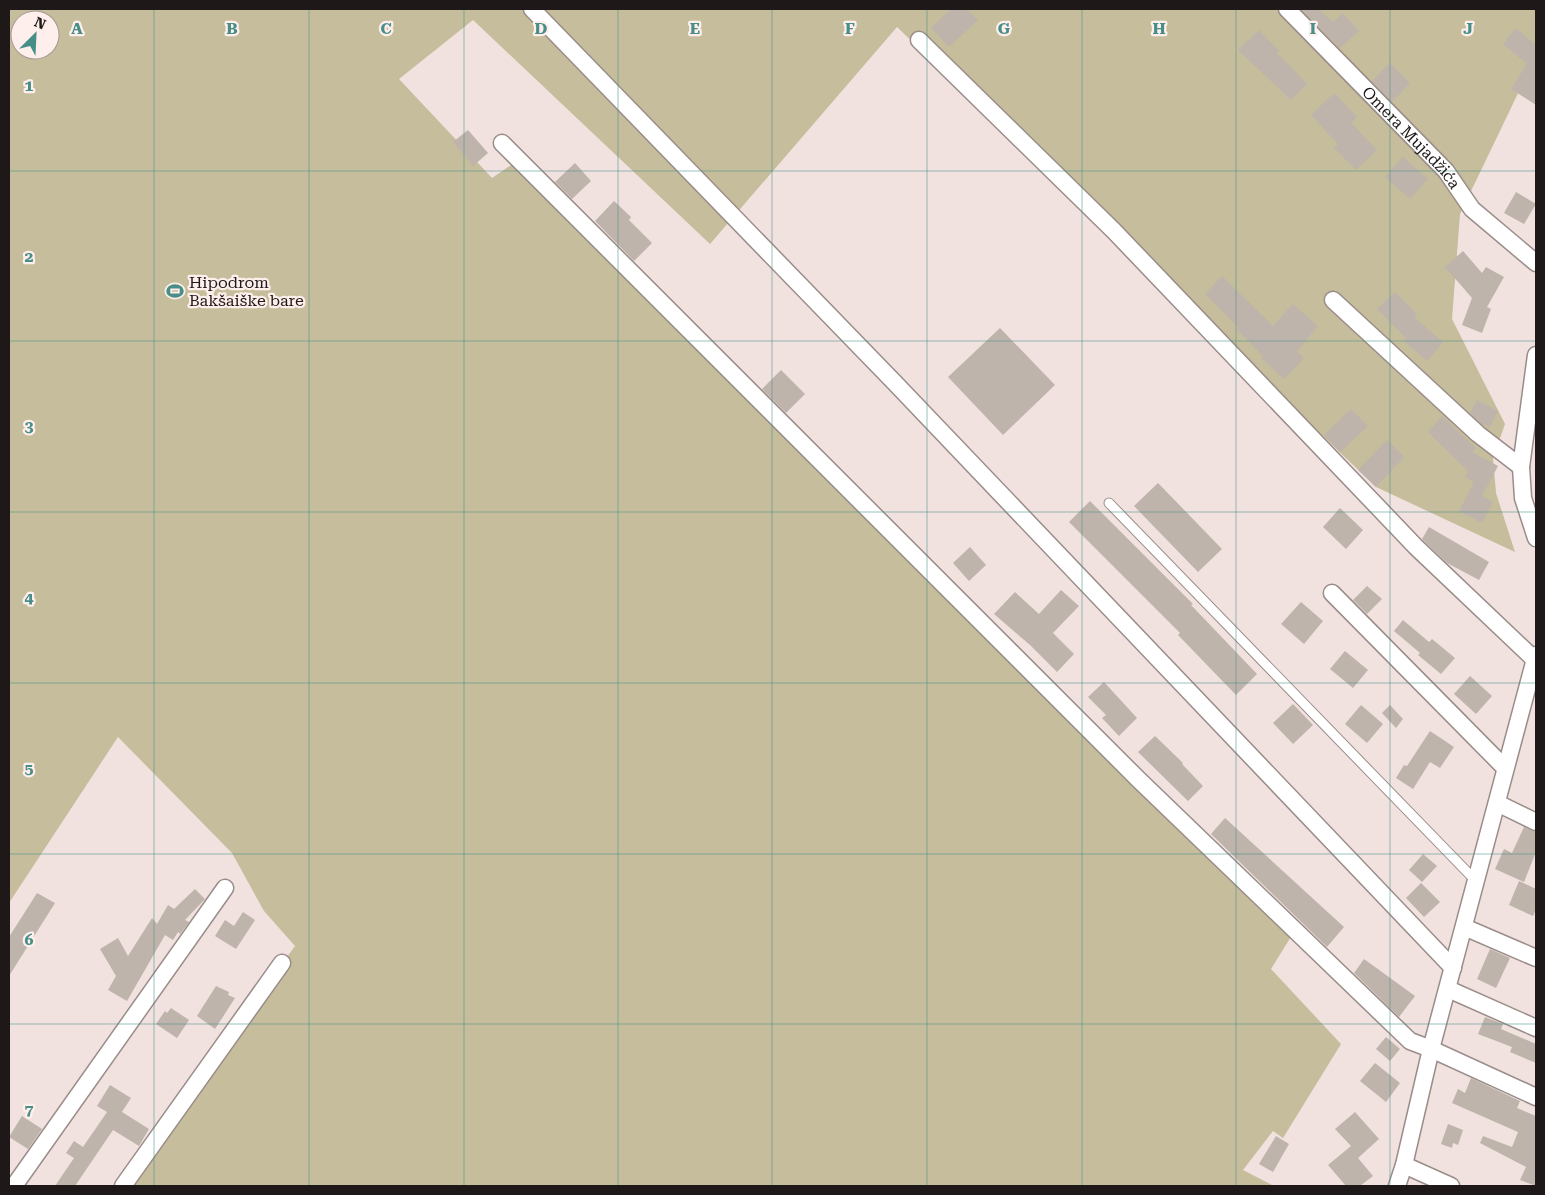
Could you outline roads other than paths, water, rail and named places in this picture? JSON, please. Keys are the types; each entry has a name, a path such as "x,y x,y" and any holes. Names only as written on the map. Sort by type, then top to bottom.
{"street":[{"path":"532,9 902,390 1453,968"},
{"name":"Omera Mujadžića","path":"1287,9 1446,171 1472,209 1536,263"},
{"path":"919,40 1114,231 1416,547 1536,659 1505,768 1431,1049 1404,1166 1397,1186"},
{"path":"502,143 1145,786 1410,1041 1536,1097"},
{"path":"1333,300 1478,434 1521,467"},
{"path":"1536,355 1521,467 1523,498 1536,538"},
{"path":"1332,593 1505,768"},
{"path":"1496,803 1536,822"},
{"path":"14,1186 225,888"},
{"path":"1464,927 1536,958"},
{"path":"123,1186 282,963"},
{"path":"1448,989 1536,1028"},
{"path":"1404,1166 1451,1186"}],"lane":[{"path":"1109,504 1476,881"}],"place":[{"name":"Hipodrom Bakšaiške bare","path":"175,291"}]}
